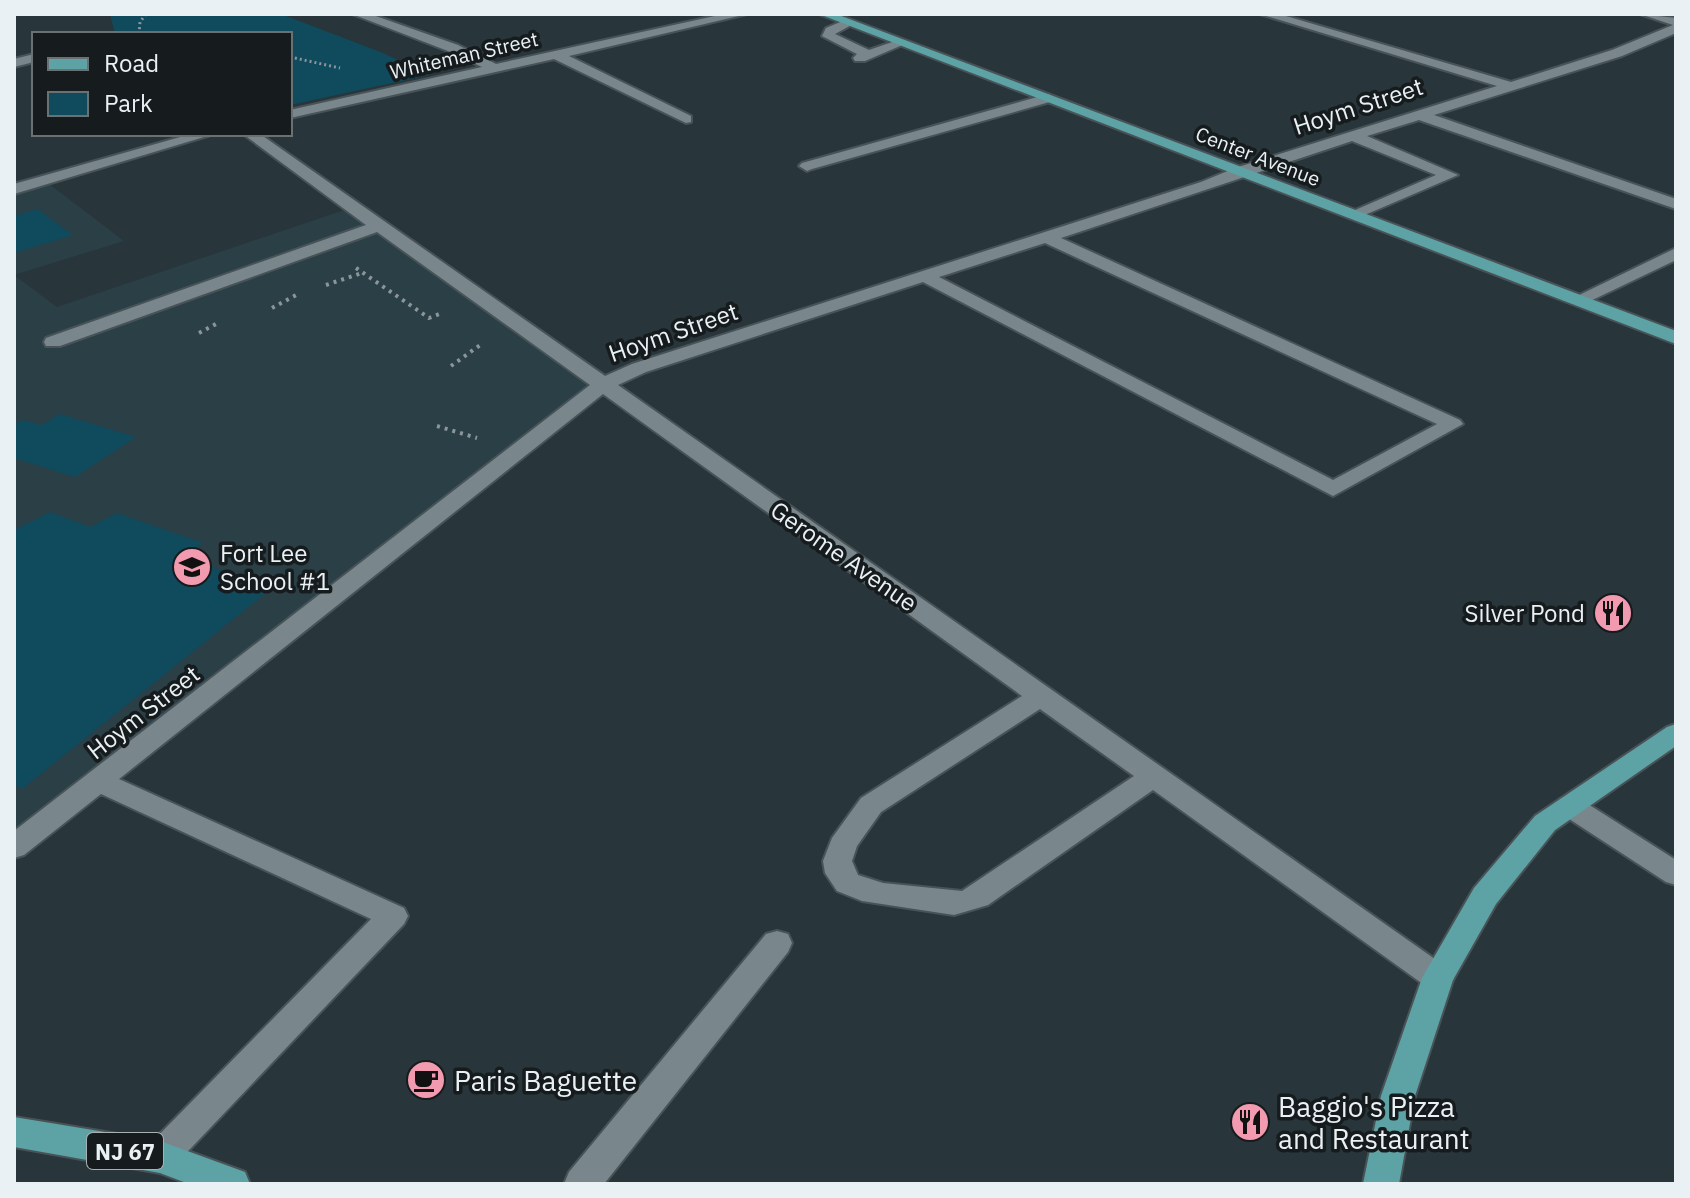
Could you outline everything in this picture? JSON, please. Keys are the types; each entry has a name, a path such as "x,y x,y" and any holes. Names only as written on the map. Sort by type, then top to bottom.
{"main road":[{"name":"Center Avenue","path":"825,14 1676,338"},
{"path":"1381,1184 1398,1096 1438,978 1485,896 1545,823 1676,733"},
{"name":"NJ 67","path":"14,1132 160,1157 232,1184"}],"street":[{"path":"358,14 453,48 495,69"},
{"name":"Whiteman Street","path":"292,114 741,14"},
{"path":"1266,14 1508,85"},
{"path":"1646,14 1676,25"},
{"path":"849,23 830,31 828,36 864,56 901,43"},
{"name":"Hoym Street","path":"14,847 602,385 639,368 1207,185 1240,171 1617,53 1676,25"},
{"path":"556,55 686,119"},
{"path":"807,166 1048,98"},
{"path":"1417,114 1674,202"},
{"path":"1351,135 1450,175 1354,214"},
{"path":"14,189 200,136"},
{"name":"Gerome Avenue","path":"253,136 1438,978"},
{"path":"53,342 378,226"},
{"path":"924,276 1333,489 1453,424 1046,237"},
{"path":"1578,300 1676,253"},
{"path":"1041,696 871,805 852,827 842,846 835,866 840,877 856,887 882,896 965,903 1154,776"},
{"path":"98,781 393,916 160,1157"},
{"path":"1570,806 1676,874"},
{"path":"582,1184 777,943"}],"path":[{"path":"139,32 140,22 146,14"},
{"path":"355,234 387,254 353,266 429,318 450,310"},
{"path":"325,285 363,273"},
{"path":"272,308 299,293"},
{"path":"451,366 486,342"},
{"path":"437,426 480,439"}],"shaded area":[{"path":"44,180 124,241 14,275 14,189"},
{"name":"Fort Lee School #1","path":"353,207 602,385 14,847 14,275 57,307"}],"green space":[{"path":"110,14 281,14 383,53 429,75 292,105 292,32 114,32"},
{"path":"37,209 73,235 17,252 14,250 14,216"},
{"path":"60,414 136,437 75,477 14,458 14,441 17,439 14,438 14,425 23,420 41,425"},
{"path":"50,512 90,527 117,513 203,543 183,557 272,588 22,789 14,784 14,530"}],"place":[{"name":"Fort Lee School #1","path":"192,567"},
{"name":"Silver Pond","path":"1613,613"},
{"name":"Paris Baguette","path":"426,1080"},
{"name":"Baggio's Pizza and Restaurant","path":"1250,1122"}]}
